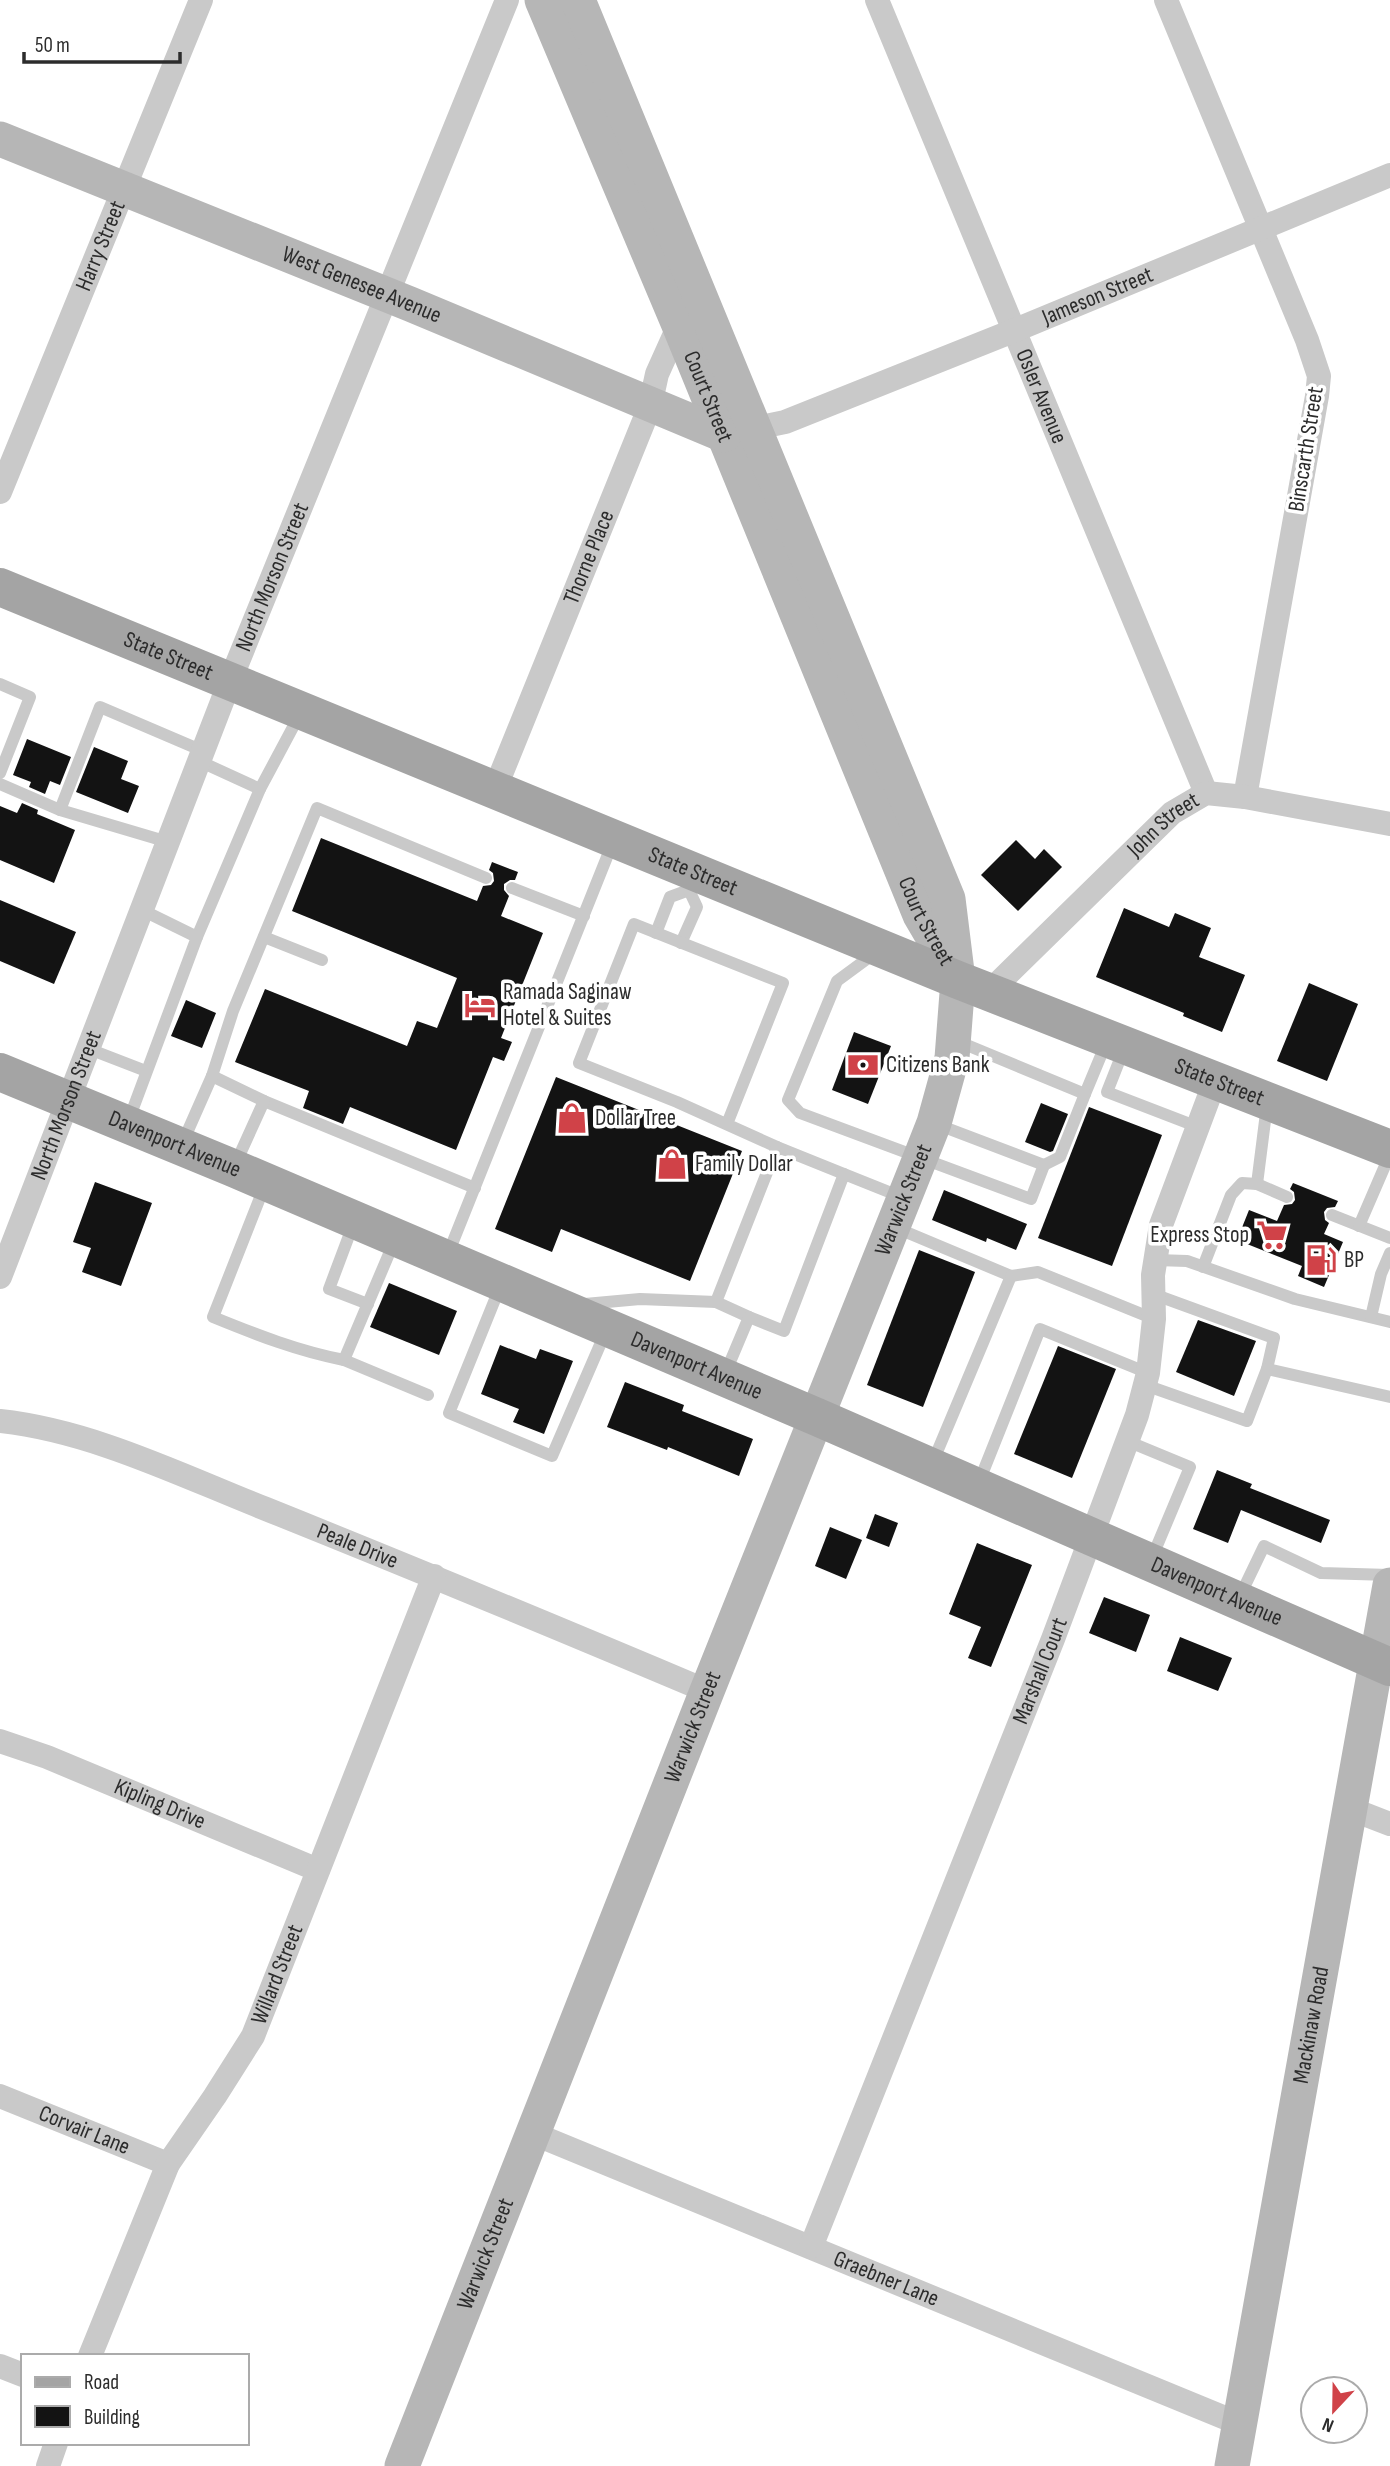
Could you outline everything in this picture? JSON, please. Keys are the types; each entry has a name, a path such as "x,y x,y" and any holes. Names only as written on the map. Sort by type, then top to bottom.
{"main road":[{"name":"State Street","path":"0,587 614,838 692,881 881,948 1390,1151"},
{"name":"Davenport Avenue","path":"0,1072 817,1417 976,1489 1383,1664"}],"street":[{"name":"Harry Street","path":"0,492 201,0"},
{"name":"North Morson Street","path":"0,1277 230,681 507,0"},
{"name":"Court Street","path":"542,0 679,324 739,432"},
{"name":"Court Street","path":"578,0 739,432 948,899 974,986"},
{"name":"Osler Avenue","path":"877,0 1206,793"},
{"name":"Binscarth Street","path":"1166,0 1307,340 1319,376 1245,797"},
{"name":"West Genesee Avenue","path":"0,139 388,296 650,406 739,432"},
{"name":"Jameson Street","path":"739,432 785,422 1390,176"},
{"name":"Thorne Place","path":"495,789 650,406 657,374 679,324"},
{"name":"John Street","path":"974,986 1172,813 1206,793 1245,797 1390,824"},
{"name":"Warwick Street","path":"402,2466 921,1156 952,1058 953,1040 974,986"},
{"name":"Marshall Court","path":"811,2247 1091,1539 1127,1441 1147,1379 1161,1225 1215,1081"},
{"name":"Peale Drive","path":"0,1421 76,1436 159,1466 434,1576 707,1691"},
{"name":"Willard Street","path":"91,2354 168,2164 253,2036 434,1576"},
{"name":"Mackinaw Road","path":"1232,2466 1351,1809 1383,1664 1390,1585"},
{"name":"Kipling Drive","path":"0,1741 47,1757 318,1870"},
{"path":"1351,1809 1390,1824"},
{"name":"Corvair Lane","path":"0,2096 168,2164"},
{"name":"Graebner Lane","path":"532,2133 1240,2424"},
{"path":"0,2366 21,2374"},
{"path":"48,2466 55,2445"}],"lane":[{"path":"0,684 30,697 4,747 0,773"},
{"path":"60,810 100,708 201,756 260,789"},
{"path":"127,1125 197,937 260,789 302,710"},
{"path":"0,784 60,810 168,842"},
{"path":"181,1147 212,1076 233,1011 317,808 486,878"},
{"path":"445,1259 614,838"},
{"path":"656,933 670,897 692,881 697,906 681,943"},
{"path":"512,888 584,916"},
{"path":"142,910 197,937"},
{"path":"727,1124 783,984 634,924 579,1063 844,1174 899,1212 1011,1276 1038,1272 1154,1319"},
{"path":"264,937 322,960"},
{"path":"881,948 837,981 788,1100 800,1113 1031,1199 1044,1166 1060,1157 1085,1094 1117,1042"},
{"path":"953,1040 1085,1094"},
{"path":"1117,1042 1107,1092 1198,1127"},
{"path":"89,1049 146,1071"},
{"path":"212,1076 264,1101 475,1188"},
{"path":"264,1101 249,1176 214,1317 275,1342 344,1360 428,1395"},
{"path":"1257,1184 1268,1101"},
{"path":"933,1123 1044,1166"},
{"path":"716,1302 777,1147"},
{"path":"1359,1226 1390,1151"},
{"path":"557,1307 640,1299 716,1302 784,1331 844,1174"},
{"path":"1203,1267 1231,1195 1242,1183 1257,1184 1287,1196"},
{"path":"1332,1215 1390,1238"},
{"path":"355,1222 329,1289 368,1304"},
{"path":"344,1360 395,1238"},
{"path":"1371,1317 1381,1274 1390,1253"},
{"path":"1156,1260 1187,1261 1295,1299 1390,1322"},
{"path":"930,1468 1011,1276"},
{"path":"502,1284 449,1413 552,1456 607,1328"},
{"path":"976,1489 1040,1329 1147,1379 1247,1421 1268,1369 1274,1338 1153,1294"},
{"path":"723,1378 749,1317"},
{"path":"1268,1369 1390,1396"},
{"path":"1127,1441 1190,1467 1150,1564"},
{"path":"1237,1601 1264,1546 1321,1573 1390,1575"}],"building":[{"path":"27,739 71,757 60,785 50,781 45,794 29,787 31,782 13,775"},
{"path":"94,747 128,761 121,779 139,786 128,813 76,792"},
{"path":"22,803 38,810 37,814 75,830 54,883 0,860 0,806 17,813"},
{"name":"Ramada Saginaw Hotel & Suites","path":"321,838 477,901 483,886 491,885 494,881 493,873 489,870 492,862 518,872 515,880 504,884 504,890 509,896 501,916 543,933 501,1038 512,1042 504,1061 493,1057 456,1150 350,1107 343,1124 303,1108 309,1091 235,1062 265,989 407,1046 417,1021 437,1028 457,978 292,911"},
{"path":"1016,840 1035,859 1044,849 1062,867 1018,911 981,875"},
{"path":"0,900 76,932 54,984 0,961"},
{"path":"1124,908 1169,927 1175,913 1211,928 1199,957 1245,975 1222,1032 1183,1016 1184,1013 1096,977"},
{"path":"1309,983 1358,1004 1327,1081 1277,1061"},
{"path":"186,1000 216,1013 202,1048 171,1036"},
{"path":"854,1032 891,1046 868,1104 832,1090"},
{"path":"556,1077 742,1151 690,1281 561,1229 552,1252 495,1229"},
{"path":"1041,1103 1068,1114 1053,1151 1050,1152 1025,1142"},
{"path":"1089,1107 1162,1135 1112,1266 1038,1238"},
{"path":"95,1182 152,1203 121,1286 82,1272 91,1248 73,1242"},
{"path":"1293,1183 1338,1201 1335,1207 1327,1208 1324,1212 1325,1220 1329,1223 1324,1234 1343,1242 1324,1287 1298,1276 1302,1266 1237,1240 1249,1210 1277,1221 1284,1205 1292,1204 1295,1200 1294,1192 1290,1189"},
{"path":"944,1190 1027,1224 1016,1250 987,1238 986,1242 932,1220"},
{"path":"919,1250 975,1272 923,1407 867,1385"},
{"path":"389,1283 457,1311 439,1355 370,1327"},
{"path":"1198,1320 1256,1341 1234,1396 1176,1372"},
{"path":"500,1345 536,1359 540,1349 573,1361 544,1434 513,1422 519,1409 481,1394"},
{"path":"1058,1346 1116,1369 1072,1478 1014,1454"},
{"path":"625,1382 684,1405 682,1411 753,1439 739,1476 668,1447 667,1450 607,1427"},
{"path":"1217,1470 1252,1484 1250,1488 1330,1520 1321,1543 1241,1510 1228,1543 1193,1529"},
{"path":"875,1514 898,1523 889,1547 866,1538"},
{"path":"830,1527 862,1540 846,1579 815,1566"},
{"path":"977,1543 1032,1565 991,1667 968,1658 981,1627 949,1614"},
{"path":"1104,1597 1150,1615 1136,1652 1089,1633"},
{"path":"1180,1637 1232,1658 1218,1691 1167,1671"}],"place":[{"name":"Ramada Saginaw Hotel & Suites","path":"480,1005"},
{"name":"Citizens Bank","path":"863,1065"},
{"name":"Dollar Tree","path":"572,1118"},
{"name":"Family Dollar","path":"672,1164"},
{"name":"Express Stop","path":"1272,1235"},
{"name":"BP","path":"1321,1260"}]}
